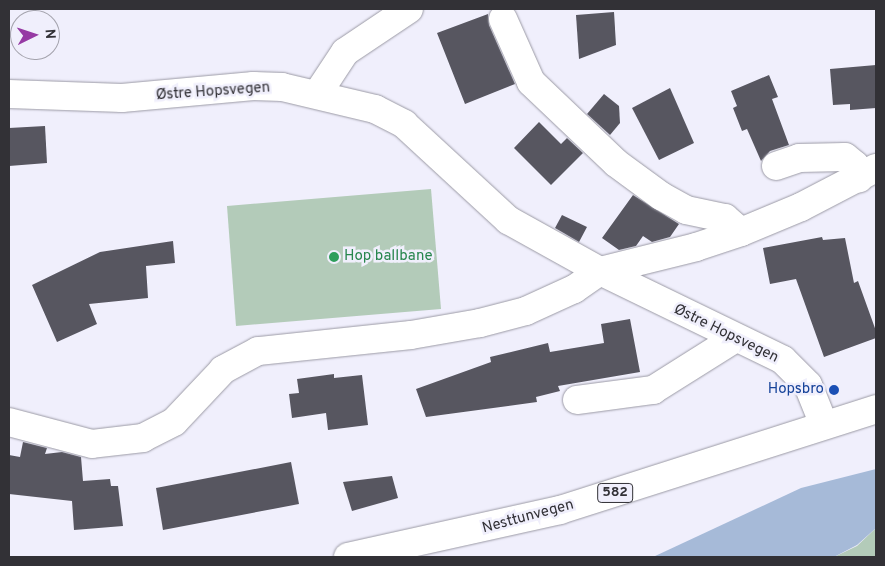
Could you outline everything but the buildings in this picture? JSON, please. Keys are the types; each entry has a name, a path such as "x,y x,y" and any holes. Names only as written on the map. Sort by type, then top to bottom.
{"street":[{"path":"318,93 345,52 409,9"},
{"path":"504,19 531,82 616,163 661,196 686,210 725,218 741,232"},
{"name":"Østre Hopsvegen","path":"9,94 122,98 253,86 318,93 375,108 404,124 508,220 600,271 734,339 782,360 808,385 824,425"},
{"path":"776,166 800,158 845,157 868,173"},
{"path":"9,422 75,442 109,443 144,438 174,422 223,370 258,351 411,335 487,322 526,311 574,289 600,271 696,247 741,232 868,173"},
{"path":"577,400 653,390 734,339"},
{"name":"Nesttunvegen","path":"348,557 560,510 876,409"}],"green space":[{"name":"Hop ballbane","path":"431,189 441,309 236,326 227,206"},
{"path":"876,528 876,557 834,557 857,546"}],"water":[{"path":"876,469 876,528 857,545 834,557 653,557 801,488"}],"place":[{"name":"Hop ballbane","path":"334,257"},
{"name":"Hopsbro","path":"834,390"}]}
